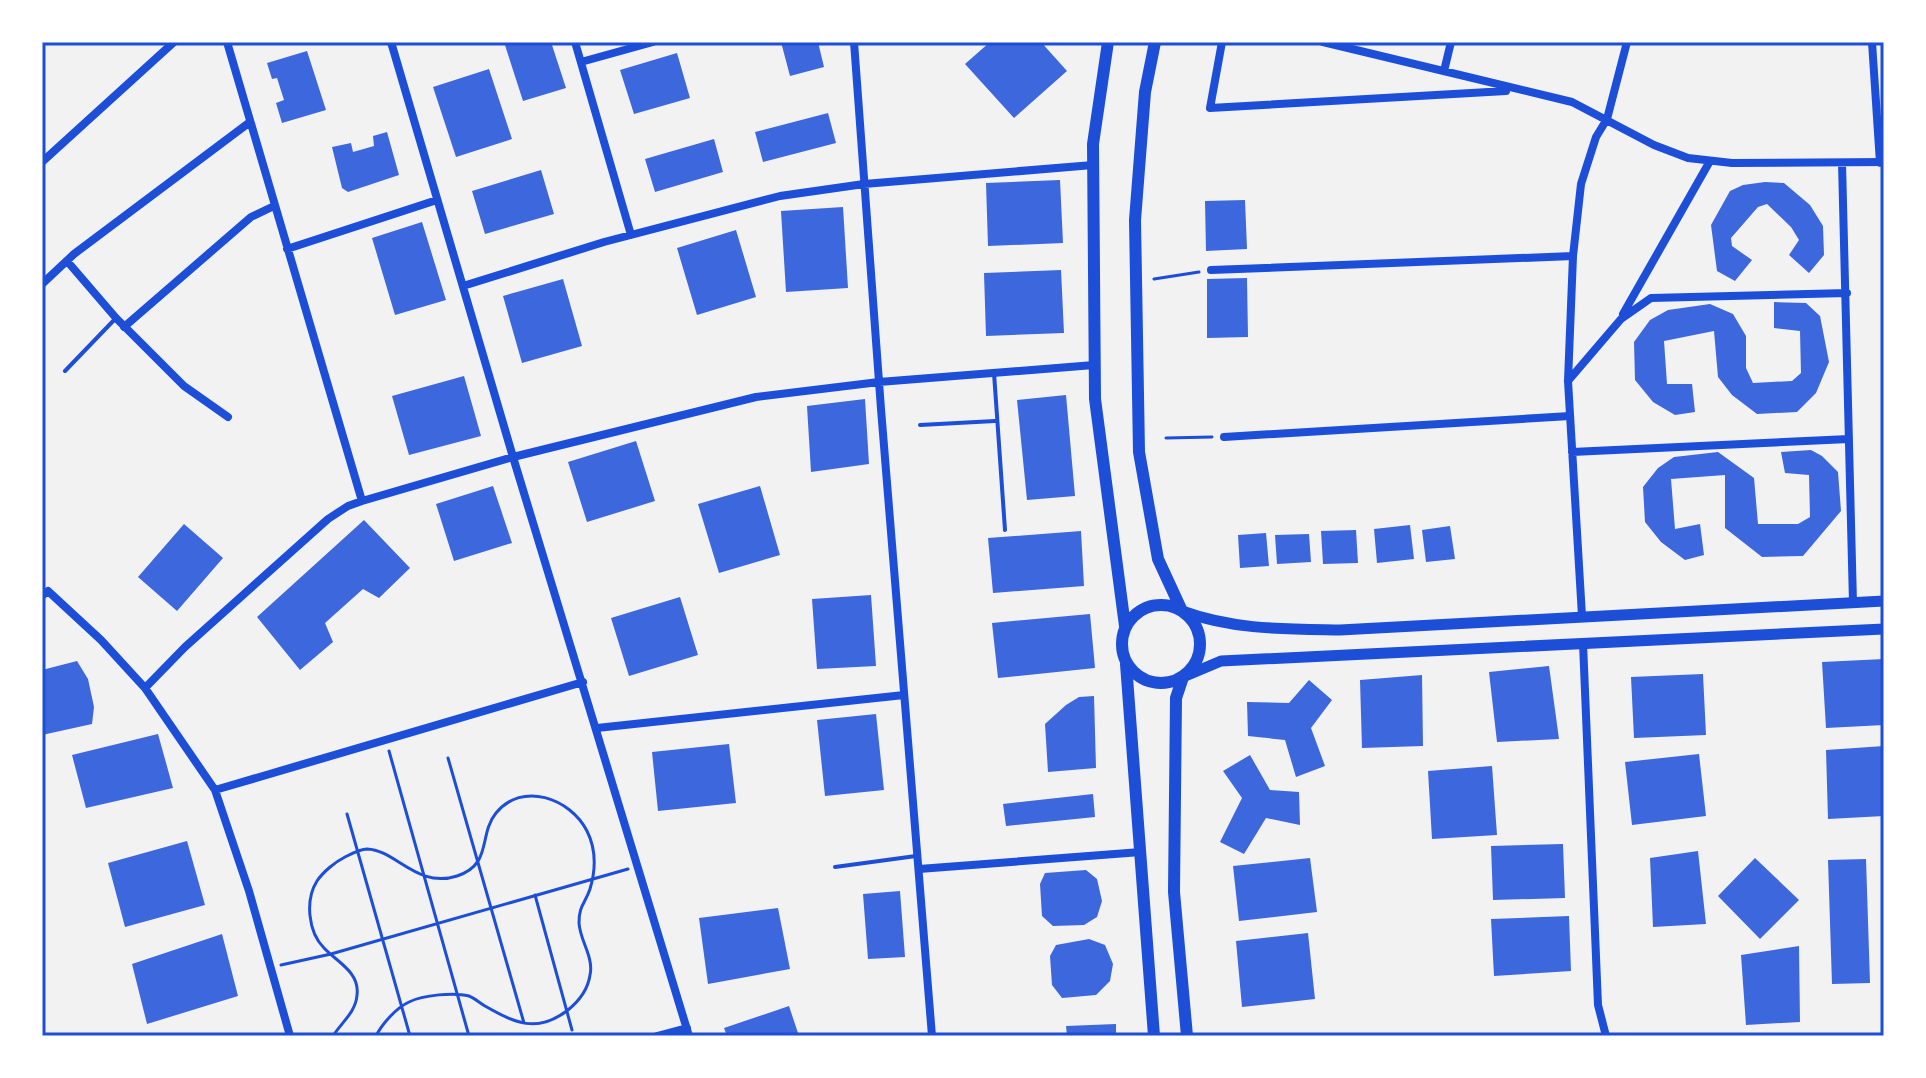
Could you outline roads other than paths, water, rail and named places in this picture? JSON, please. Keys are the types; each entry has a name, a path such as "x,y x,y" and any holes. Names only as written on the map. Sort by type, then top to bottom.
{"main road":[{"path":"1108,42 1093,144 1094,365 1095,399 1125,626"},
{"path":"1155,42 1145,92 1135,220 1139,452 1158,559 1182,611 1192,619 1200,643 1193,668 1183,677 1176,698 1174,892 1187,1036"},
{"path":"1154,1036 1126,664 1121,639 1125,626 1143,608 1169,605 1212,622 1264,629 1340,630 1884,601"},
{"path":"1126,664 1145,681 1158,684 1171,682 1221,661 1884,629"}],"street":[{"path":"42,162 174,42"},
{"path":"227,42 362,501"},
{"path":"391,42 688,1032 657,1036"},
{"path":"575,42 631,235"},
{"path":"581,62 653,42"},
{"path":"854,42 932,1036"},
{"path":"1222,42 1210,108 1515,90"},
{"path":"1323,42 1572,102 1654,145 1688,158 1732,163 1882,162 1872,42"},
{"path":"1444,71 1451,42"},
{"path":"1582,616 1568,381 1573,256 1581,184 1596,137 1607,119 1627,42"},
{"path":"44,279 250,122"},
{"path":"1568,381 1621,319 1710,161"},
{"path":"1842,163 1853,603"},
{"path":"463,286 631,235 780,196 864,184 1093,165"},
{"path":"287,249 437,200"},
{"path":"124,327 251,217 274,206"},
{"path":"1211,270 1573,256"},
{"path":"67,261 124,327 184,386 228,417"},
{"path":"1621,319 1651,298 1847,293"},
{"path":"145,688 185,647 328,519 362,501 513,457 756,397 879,382 1094,365"},
{"path":"1224,437 1570,416"},
{"path":"1572,452 1849,439"},
{"path":"45,593 101,640 145,688 215,790 272,967 290,1036"},
{"path":"1583,643 1598,1005 1606,1036"},
{"path":"215,790 583,682"},
{"path":"597,728 904,695"},
{"path":"919,869 1141,852"}],"lane":[{"path":"65,371 116,318"},
{"path":"994,373 1005,530"},
{"path":"920,425 995,421"},
{"path":"835,867 917,856"}]}
